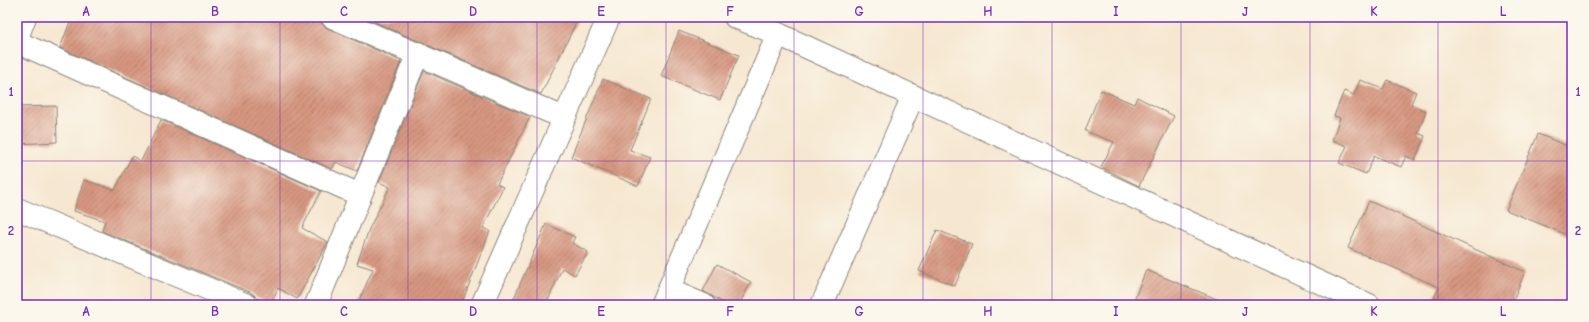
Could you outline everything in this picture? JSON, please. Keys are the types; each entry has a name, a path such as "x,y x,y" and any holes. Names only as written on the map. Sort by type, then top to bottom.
{"street":[{"path":"17,38 26,17"},
{"path":"332,17 418,53 564,118"},
{"path":"482,305 609,17"},
{"path":"735,17 778,34 1369,305"},
{"path":"704,305 665,297 778,34"},
{"path":"17,42 360,195"},
{"path":"316,305 418,53"},
{"path":"822,305 913,96"},
{"path":"17,209 248,305"}],"building":[{"path":"72,17 320,17 322,24 327,28 401,61 357,171 336,162 332,169 60,48"},
{"path":"363,17 579,17 541,94"},
{"path":"679,31 739,55 720,100 661,76"},
{"path":"424,71 530,117 497,184 503,187 483,228 490,231 461,305 357,305 373,269 357,264 369,229 390,187 379,182"},
{"path":"603,79 651,99 630,150 650,157 638,186 571,157"},
{"path":"1360,80 1383,89 1387,80 1416,92 1411,104 1426,111 1418,133 1425,136 1415,160 1406,156 1401,167 1374,156 1366,174 1339,163 1347,146 1332,140 1340,118 1334,116 1344,91 1354,95"},
{"path":"1101,90 1134,104 1137,97 1174,116 1139,186 1101,167 1114,142 1085,131"},
{"path":"56,106 57,142 17,144 17,107"},
{"path":"161,120 321,191 302,228 328,242 297,299 278,288 271,304 257,298 252,293 102,231 105,221 74,211 84,180 115,190 132,156 141,161"},
{"path":"1538,134 1572,148 1572,237 1506,210"},
{"path":"1369,201 1525,272 1511,305 1449,305 1434,298 1439,287 1348,248"},
{"path":"546,224 575,237 572,243 588,252 575,275 562,268 546,305 511,305"},
{"path":"937,230 972,244 955,286 919,271"},
{"path":"717,264 751,282 739,305 727,305 703,291"},
{"path":"1146,270 1229,304 1229,305 1132,305"}]}
